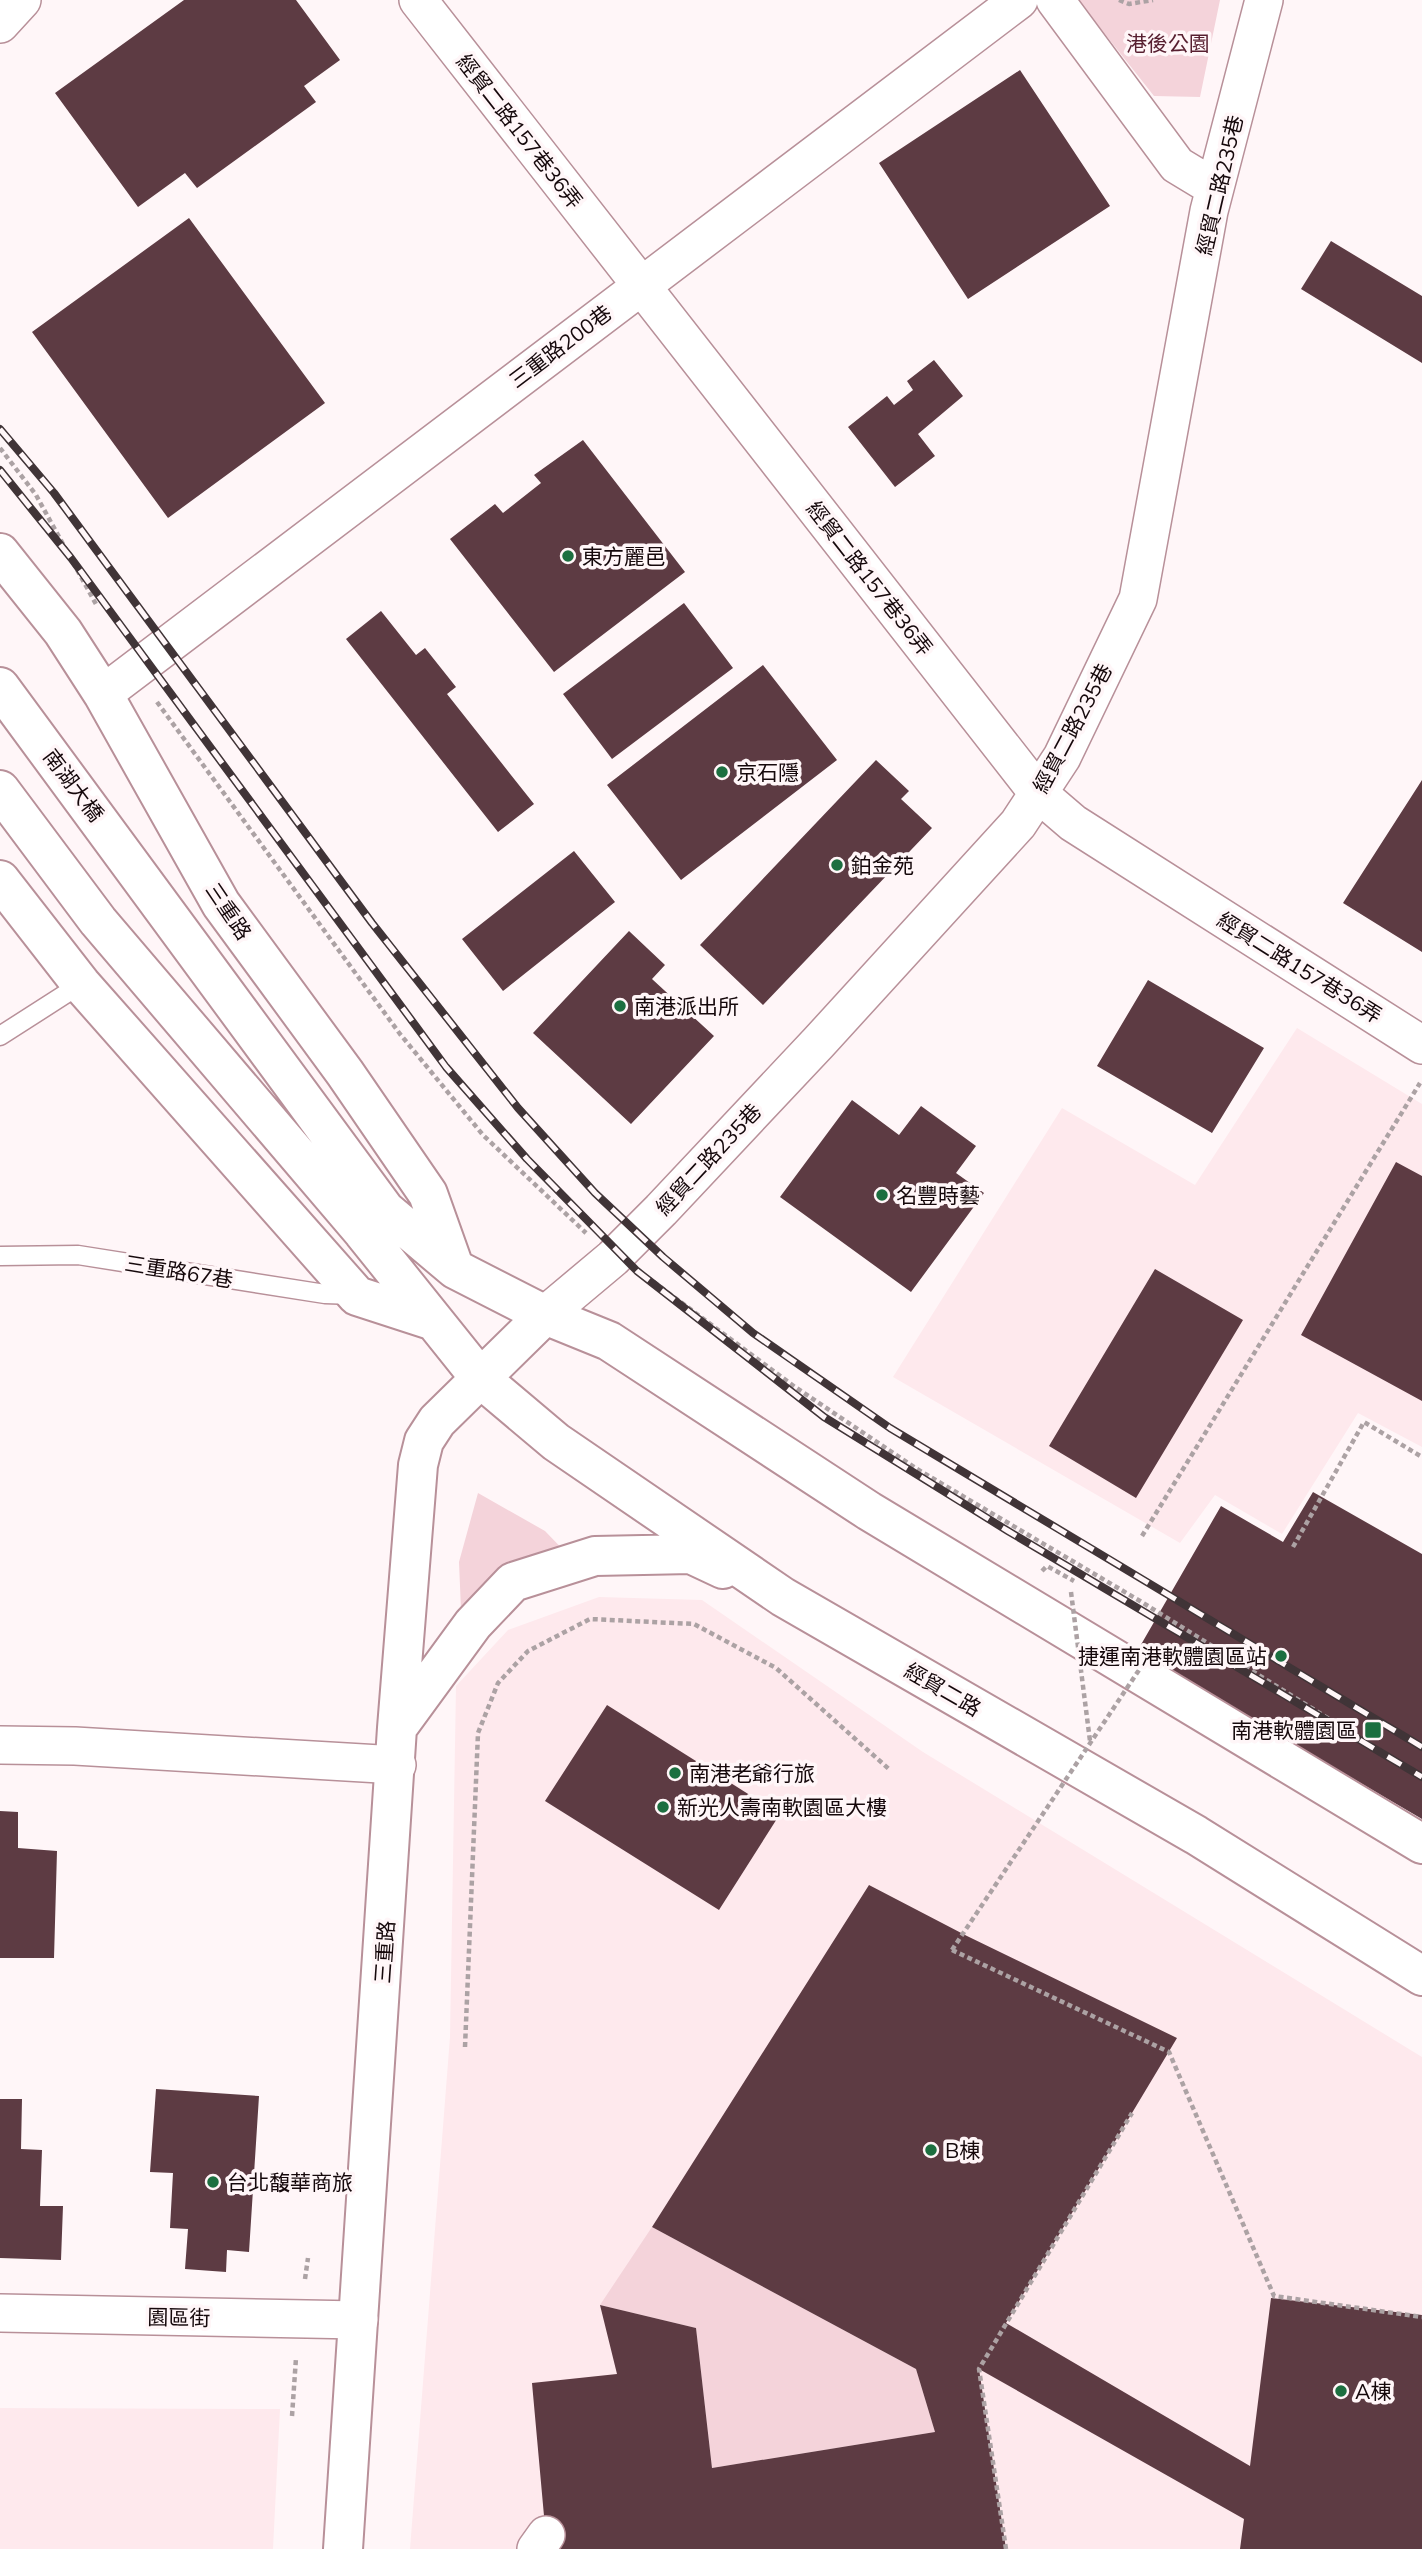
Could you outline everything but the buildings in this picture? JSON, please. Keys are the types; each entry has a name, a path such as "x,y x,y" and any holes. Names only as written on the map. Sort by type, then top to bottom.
{"main road":[{"name":"三重路","path":"0,553 63,632 103,694 221,904 345,1073 428,1194 455,1269"},
{"name":"南湖大橋","path":"0,687 386,1210 455,1269 545,1315"},
{"name":"經貿二路","path":"0,790 98,921 354,1222 480,1378 555,1442 783,1597 1196,1835 1422,1976"},
{"path":"0,880 81,984 357,1296 434,1321"},
{"name":"經貿二路235巷","path":"480,1378 545,1315"},
{"path":"545,1315 609,1341 869,1511 1358,1794 1422,1844"},
{"name":"三重路","path":"343,2549 418,1465 424,1441 436,1421 480,1378"},
{"path":"397,1746 473,1624 513,1582 565,1563 595,1556 691,1554 783,1597"}],"street":[{"path":"0,24 22,0"},
{"name":"經貿二路157巷36弄","path":"418,0 1038,793 1073,823 1422,1045"},
{"name":"三重路200巷","path":"103,694 1019,0"},
{"path":"1055,0 1177,165 1216,188"},
{"name":"經貿二路235巷","path":"545,1315 613,1258 661,1210 1018,824 1062,757 1138,600 1216,188 1264,0"},
{"path":"0,1745 397,1746"},
{"name":"園區街","path":"0,2313 359,2320"}],"lane":[{"path":"0,1036 81,984"},
{"name":"三重路67巷","path":"0,1256 78,1255 325,1294 357,1296"}],"path":[{"path":"1119,0 1129,4 1153,0"},
{"path":"1142,1536 1422,1080"},
{"path":"1293,1547 1364,1422 1422,1457"},
{"path":"1071,1592 1090,1742"},
{"path":"465,2047 478,1733 498,1683 528,1651 590,1619 694,1624 776,1668 890,1770"},
{"path":"1147,1658 952,1950 1169,2052 1274,2296 1422,2317"},
{"path":"1006,2549 979,2369 1132,2113"}],"shaded area":[{"path":"1297,1028 1422,1104 1422,1447 1358,1413 1282,1534 1215,1495 1180,1543 893,1377 1062,1108 1195,1185"},
{"path":"599,1597 702,1600 923,1752 1422,2057 1422,2549 410,2549 450,2037 456,1686 508,1630"},
{"path":"0,2408 280,2409 273,2549 0,2549"}],"green space":[{"name":"港後公園","path":"1078,0 1220,0 1200,97 1154,96"},
{"path":"478,1493 545,1531 575,1562 461,1610 459,1562"},
{"path":"652,2227 916,2369 935,2432 712,2468 696,2328 600,2305"}],"railway":[{"path":"0,429 54,493 372,923 518,1108 595,1193 663,1257 753,1333 890,1428 1422,1747"},
{"path":"0,470 71,558 446,1067 527,1159 637,1271 824,1417 1008,1531 1422,1777"}],"place":[{"name":"東方麗邑","path":"568,556"},
{"name":"京石隱","path":"722,772"},
{"name":"鉑金苑","path":"837,865"},
{"name":"南港派出所","path":"620,1006"},
{"name":"名豐時藝","path":"882,1195"},
{"name":"捷運南港軟體園區站","path":"1281,1656"},
{"name":"南港軟體園區","path":"1373,1730"},
{"name":"南港老爺行旅","path":"675,1773"},
{"name":"新光人壽南軟園區大樓","path":"663,1807"},
{"name":"B棟","path":"931,2150"},
{"name":"台北馥華商旅","path":"213,2182"},
{"name":"A棟","path":"1341,2391"}]}
